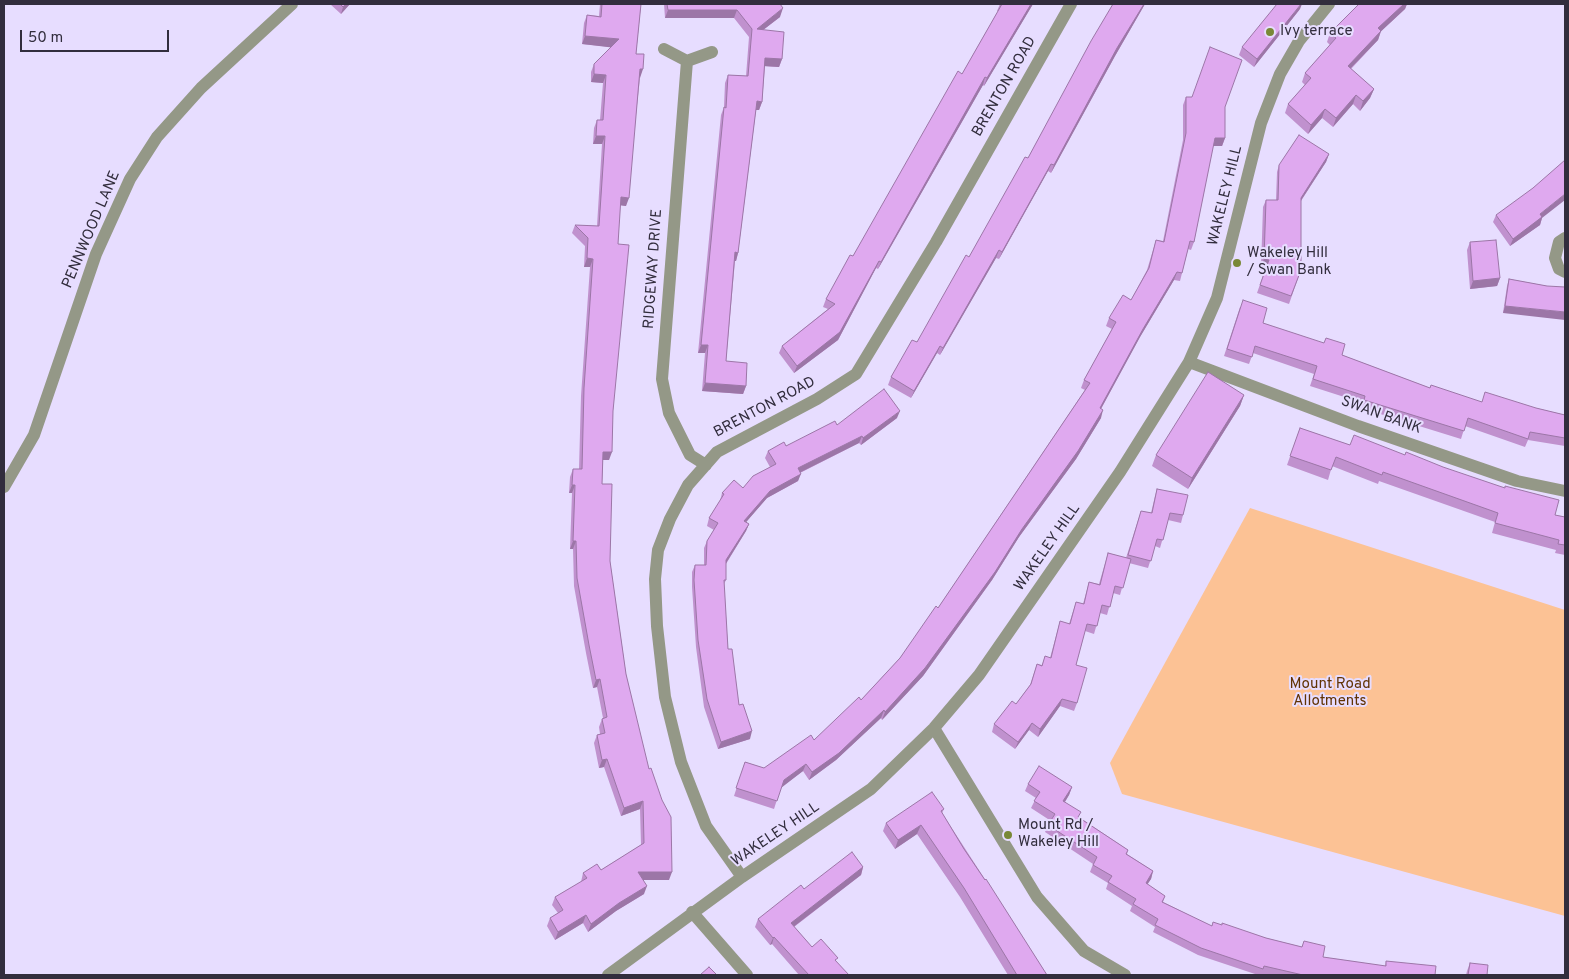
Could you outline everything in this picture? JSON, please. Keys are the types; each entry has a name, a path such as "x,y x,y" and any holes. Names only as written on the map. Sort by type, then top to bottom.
{"street":[{"name":"PENNWOOD LANE","path":"4,487 34,435 96,254 130,179 157,137 201,88 292,4"},
{"name":"BRENTON ROAD","path":"742,877 706,826 681,762 665,697 657,626 655,578 658,550 670,519 688,485 717,452 726,445 817,399 856,374 936,242 1071,4"},
{"name":"WAKELEY HILL","path":"608,975 692,912 870,790 934,728 978,675 1120,472 1189,362 1217,298 1261,124 1280,74 1299,41 1329,4"},
{"path":"664,49 687,61 712,52"},
{"name":"RIDGEWAY DRIVE","path":"687,61 662,379 669,413 690,455 706,465"},
{"path":"1565,238 1559,242 1555,258 1559,269 1565,272"},
{"name":"SWAN BANK","path":"1189,362 1358,426 1517,482 1565,491"},
{"path":"934,728 1037,898 1084,951 1125,975"},
{"path":"692,912 747,975"}],"green space":[{"name":"Mount Road Allotments","path":"1250,508 1565,610 1565,916 1122,794 1110,763"}],"building":[{"path":"602,4 641,4 636,54 644,54 643,69 640,69 629,198 621,197 618,244 629,245 613,411 612,452 603,452 602,484 612,484 610,561 626,674 649,769 651,768 662,800 671,817 672,872 638,872 647,886 619,903 591,924 586,915 558,932 550,918 563,910 555,897 587,878 583,873 597,864 601,870 644,843 643,801 624,808 607,759 602,760 597,735 605,733 602,719 607,717 600,679 596,680 589,645 577,578 576,541 573,541 575,485 572,485 573,469 582,469 584,388 593,259 587,258 588,238 575,225 599,226 605,136 596,136 597,120 603,120 606,75 594,74 594,64 619,39 585,36 587,15 601,17"},
{"path":"667,4 780,4 783,8 757,29 784,32 782,59 765,58 762,102 757,101 738,253 735,252 726,361 747,363 746,386 705,383 708,345 701,345 728,75 748,76 752,29 737,10 668,10"},
{"path":"1002,4 1031,4 987,78 985,77 840,332 797,366 782,346 835,304 826,299 850,255 853,256 958,71 962,74"},
{"path":"1113,4 1144,4 1117,48 1054,165 1051,164 1002,252 999,250 943,348 940,346 914,391 891,377 912,340 917,342 966,255 969,257 1025,157 1028,158"},
{"name":"Ivy terrace","path":"1277,4 1301,4 1257,59 1242,47"},
{"path":"1359,4 1404,4 1378,28 1381,31 1348,66 1374,89 1363,101 1356,95 1336,118 1325,109 1311,125 1288,104 1311,78 1305,73 1336,38 1330,33"},
{"path":"1210,47 1242,60 1225,107 1225,138 1215,138 1194,242 1190,241 1182,273 1177,272 1143,329 1100,408 1103,410 1078,451 1022,529 995,572 925,668 885,712 884,710 839,753 812,772 806,764 784,780 777,801 736,788 745,762 764,768 811,735 814,740 859,697 861,700 900,658 936,606 938,608 1090,383 1084,380 1116,322 1109,318 1123,295 1131,300 1149,268 1156,240 1164,242 1186,133 1186,97 1192,97"},
{"path":"1299,135 1329,154 1301,198 1301,270 1291,296 1260,285 1269,260 1264,259 1266,200 1278,200 1279,165"},
{"path":"1565,160 1565,194 1540,214 1542,217 1513,239 1496,215 1533,188"},
{"path":"1496,240 1500,278 1473,281 1470,242"},
{"path":"1509,279 1547,286 1565,287 1565,312 1505,306"},
{"path":"1243,300 1267,308 1263,323 1324,343 1326,338 1345,344 1342,355 1430,388 1431,385 1482,402 1485,392 1565,415 1565,438 1530,432 1528,439 1468,418 1464,431 1364,400 1365,396 1313,379 1317,366 1255,346 1252,357 1227,349"},
{"path":"1208,372 1244,395 1192,478 1156,455"},
{"path":"884,389 900,411 863,438 862,436 798,468 801,474 770,491 744,521 749,524 726,560 726,580 724,580 728,649 732,649 739,705 743,704 752,731 721,742 707,699 698,640 694,580 695,565 706,565 707,541 718,523 709,518 724,494 722,493 734,480 743,488 753,476 776,464 768,451 784,442 786,446 835,421 837,425"},
{"path":"1300,428 1350,445 1354,435 1405,455 1406,452 1505,488 1505,486 1559,500 1555,515 1565,517 1565,545 1558,544 1559,540 1495,523 1498,513 1383,472 1382,475 1336,457 1331,470 1290,456"},
{"path":"1157,489 1188,495 1183,515 1170,513 1163,540 1157,539 1151,561 1128,555 1141,511 1152,513"},
{"path":"1108,553 1131,559 1123,588 1115,586 1110,607 1102,605 1097,626 1087,624 1076,665 1087,668 1077,703 1062,699 1040,729 1032,723 1018,742 994,724 1012,701 1016,704 1031,684 1037,664 1042,666 1045,656 1051,658 1060,621 1070,624 1076,602 1084,604 1089,582 1100,585"},
{"path":"1039,766 1072,787 1063,801 1081,812 1078,817 1128,850 1126,854 1153,871 1146,883 1165,896 1162,902 1212,926 1213,922 1222,925 1222,923 1266,938 1302,947 1304,941 1325,946 1323,957 1386,966 1386,961 1436,966 1435,975 1303,975 1264,966 1263,969 1201,948 1155,925 1158,919 1133,904 1136,899 1108,882 1112,876 1093,865 1097,857 1048,825 1055,814 1034,801 1040,792 1028,784"},
{"path":"932,792 944,809 941,811 964,849 986,879 1047,975 1017,975 964,888 921,825 898,840 886,823"},
{"path":"852,852 863,867 791,923 812,947 821,939 838,958 835,960 849,975 809,975 773,938 758,919 801,885 804,889"},
{"path":"1470,963 1488,965 1487,975 1468,975"},
{"path":"709,967 717,975 700,975"}],"place":[{"name":"Ivy terrace","path":"1270,32"},
{"name":"Wakeley Hill / Swan Bank","path":"1237,263"},
{"name":"Mount Rd / Wakeley Hill","path":"1008,835"}]}
